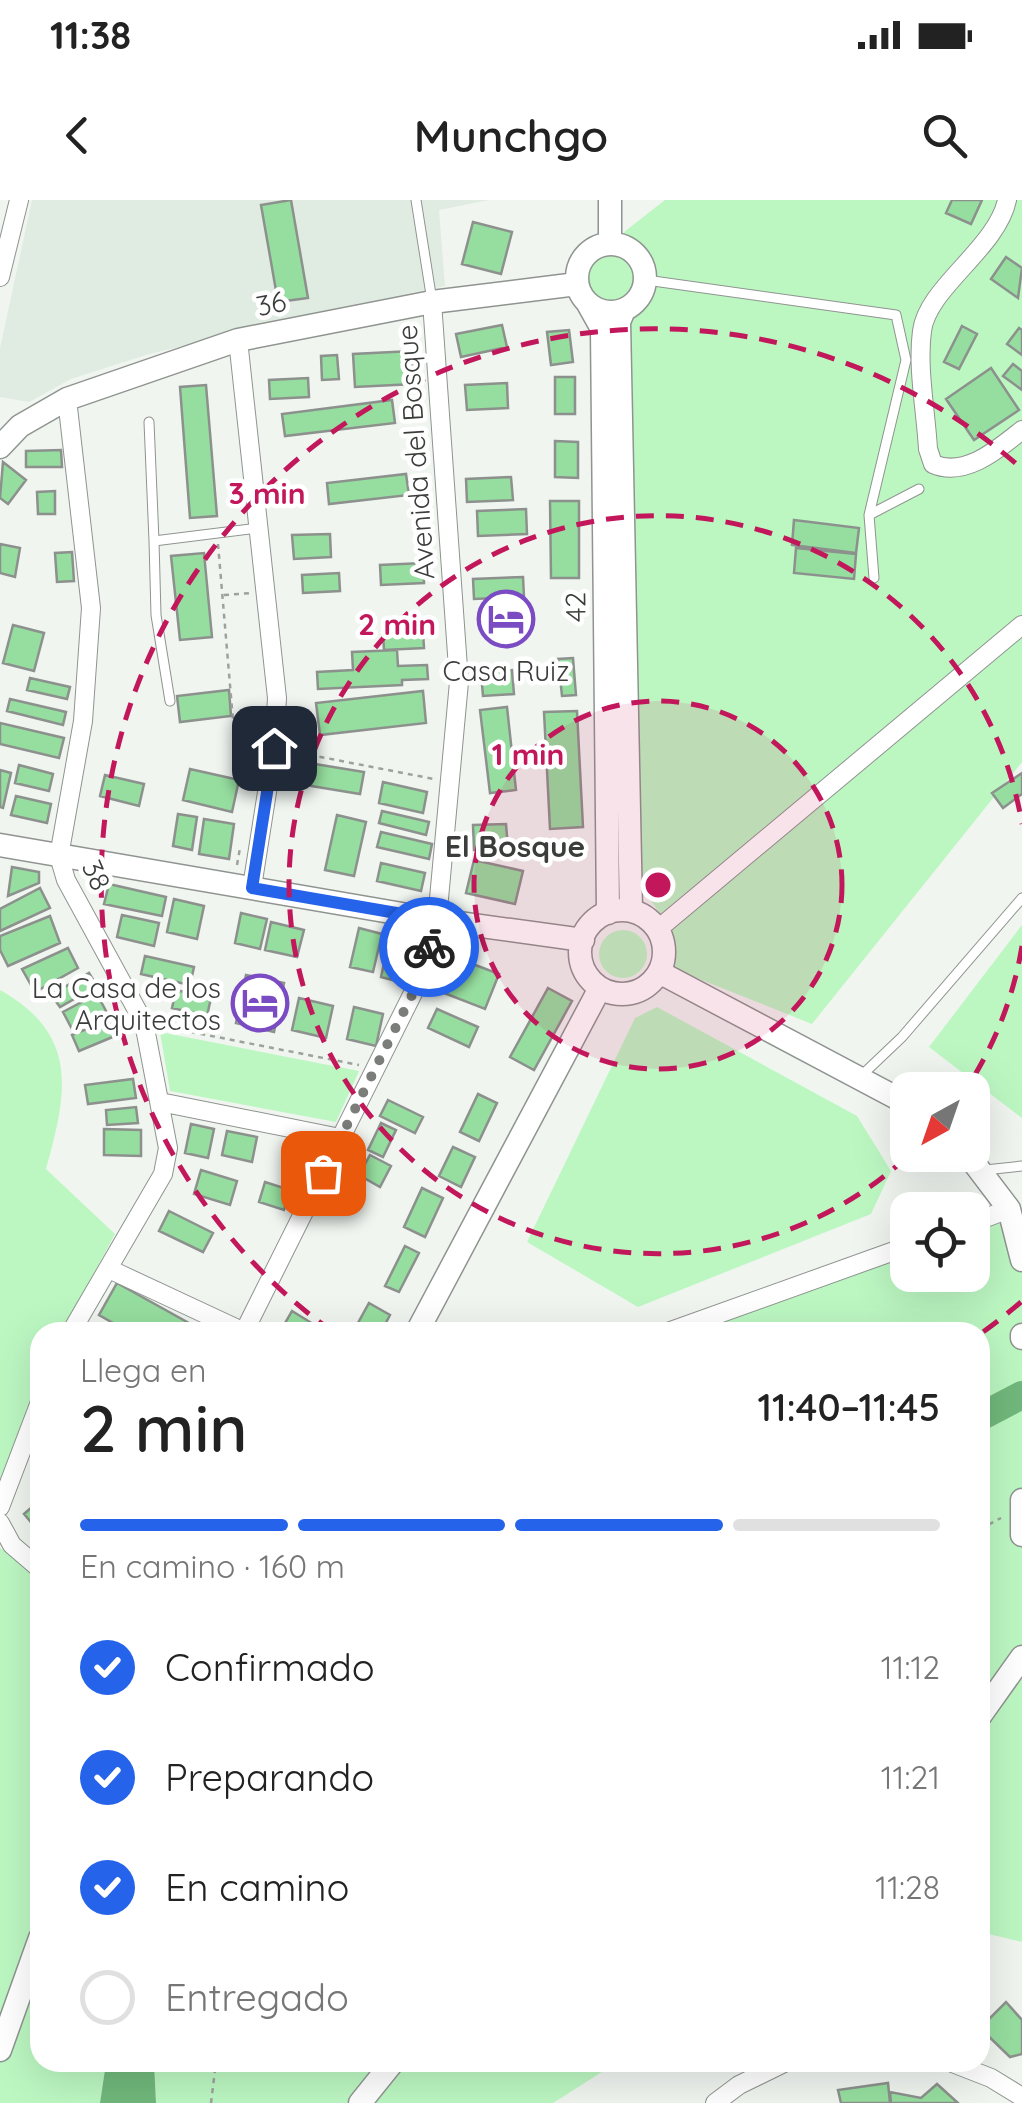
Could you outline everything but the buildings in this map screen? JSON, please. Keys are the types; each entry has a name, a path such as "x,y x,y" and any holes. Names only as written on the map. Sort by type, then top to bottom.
{"street":[{"path":"0,277 19,200"},
{"path":"610,200 610,244"},
{"path":"1007,200 1003,220 944,292 922,328 928,449 933,464 945,469 987,458 1022,430"},
{"path":"610,244 636,254 646,280 635,303 624,310 605,312 582,294 584,256 610,244"},
{"name":"36","path":"0,447 20,426 67,400 238,340 432,302 582,294"},
{"name":"42","path":"582,294 602,329 620,912"},
{"name":"Avenida del Bosque","path":"249,1322 417,985 437,920 459,682 432,302"},
{"name":"42","path":"620,912 619,322 624,310"},
{"path":"238,340 276,698 274,748 243,886"},
{"name":"38","path":"67,400 90,608 84,720 59,856 66,880 144,1023 168,1148 163,1174 77,1322"},
{"path":"657,930 1022,625"},
{"path":"0,844 437,920 583,940"},
{"path":"620,912 657,930 664,950 659,972 651,983 626,994 600,988 584,968 583,940 595,920 620,912"},
{"path":"659,972 890,1093"},
{"path":"422,1322 600,988"},
{"path":"160,1102 340,1138"},
{"path":"982,1172 1009,1209 1022,1260"},
{"path":"990,1216 1009,1209"},
{"path":"696,1322 890,1252"},
{"path":"110,1269 223,1322"},
{"path":"0,1508 30,1428"},
{"path":"1021,1504 1022,1535"},
{"path":"0,1523 12,1544 30,1560"},
{"path":"990,1702 1022,1657"},
{"path":"0,2050 30,1966"},
{"path":"360,2103 385,2072"},
{"path":"715,2103 769,2072"},
{"path":"976,2072 1022,2097"}],"lane":[{"path":"416,200 432,302"},
{"path":"646,280 896,316 906,360 868,514 874,578"},
{"path":"150,422 156,615 170,701"},
{"path":"868,514 919,489"},
{"path":"154,541 258,528"},
{"path":"861,1076 902,1037 1022,898"},
{"path":"990,1164 1022,1166"}],"path":[{"path":"217,533 234,732 240,756 253,776"},
{"path":"222,595 265,592"},
{"path":"274,748 450,783"},
{"path":"240,848 243,886"},
{"path":"144,1023 376,1068"},
{"path":"990,1524 1021,1504"},
{"path":"210,2103 215,2072"}],"shaded area":[{"path":"32,200 489,200 439,210 445,286 313,313 146,355 71,379 29,402 0,397 0,348"},
{"path":"665,200 1022,200 1022,762 812,1024 674,969 667,923 635,879 626,311 638,302 646,283 624,232"},
{"path":"611,256 628,263 635,280 628,297 611,304 594,297 587,280 594,263"},
{"path":"1022,925 1022,1118 990,1094 990,1072 962,1072 929,1047"},
{"path":"623,930 640,937 647,954 640,971 623,978 606,971 599,954 606,937"},
{"path":"0,990 26,1007 44,1026 61,1068 59,1115 46,1169 115,1234 67,1322 30,1322 30,1406 0,1479"},
{"path":"657,1007 857,1116 891,1172 871,1214 638,1307 527,1242 635,1018"},
{"path":"160,1032 359,1071 336,1122 170,1091"},
{"path":"1007,1212 1022,1214 1022,1942 990,1934 990,1322 698,1322 890,1254 890,1292 990,1292 990,1218"},
{"path":"0,1548 30,1565 30,2072 105,2072 100,2103 0,2103"},
{"path":"105,2072 154,2072 156,2103 100,2103"},
{"path":"154,2072 602,2072 553,2103 156,2103"}],"waterway":[{"path":"990,1412 1022,1395"}],"way so far":[{"path":"323,1173 417,985 429,947"}],"place":[{"name":"Casa Ruiz","path":"506,619"},
{"name":"La Casa de los Arquitectos","path":"260,1003"}],"district":[{"name":"El Bosque","path":"515,846"}],"route":[{"path":"274,748 252,888 437,920 429,947"}]}
